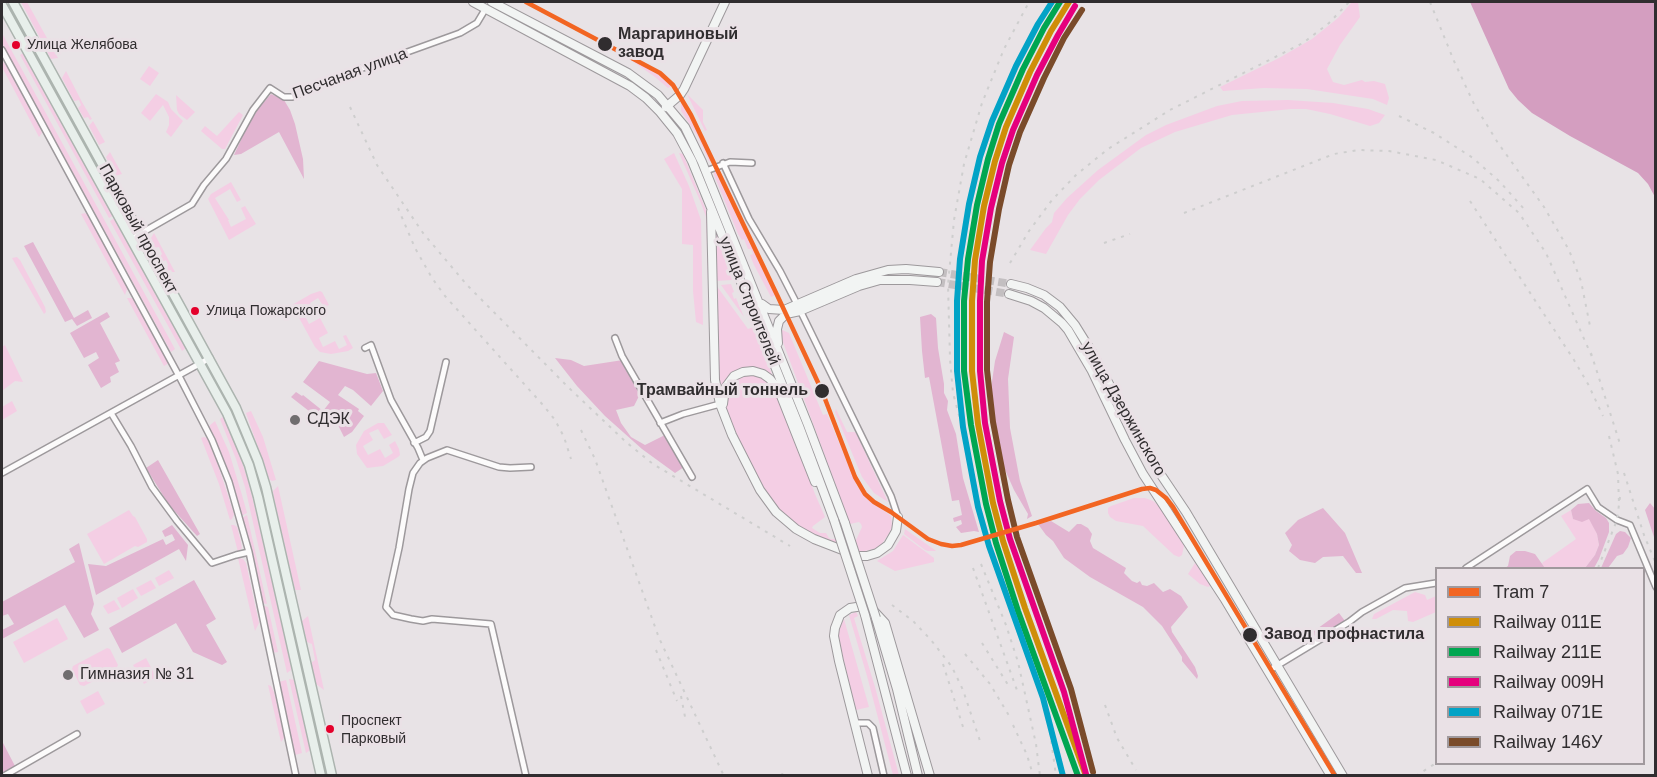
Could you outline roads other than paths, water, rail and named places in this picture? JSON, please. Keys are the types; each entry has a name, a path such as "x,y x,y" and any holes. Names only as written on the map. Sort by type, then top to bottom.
{"main road":[{"name":"Парковый проспект","path":"13,2 210,358 236,408 258,461 266,487 332,776"},
{"name":"улица Строителей","path":"473,2 614,77 646,98 660,112 687,151 711,205 834,520 865,615 907,776"},
{"name":"улица Строителей","path":"492,2 628,73 658,95 689,134 778,350 845,523 895,681 918,776"},
{"path":"660,112 684,89 725,2"},
{"name":"Парковый проспект","path":"2,5 228,413 249,465 258,497 321,776"},
{"path":"711,205 716,380 720,404 739,451 763,495 781,517 801,532 858,556 867,556 880,551 891,540 897,527 898,517"},
{"path":"778,350 777,329 779,321 786,314 856,279 880,271 906,269 939,272"},
{"path":"757,298 765,308 774,311 799,307 880,280 903,279 937,282"},
{"name":"улица Дзержинского","path":"1011,284 1044,295 1060,307 1075,325 1136,435 1190,520 1343,776"},
{"name":"улица Дзержинского","path":"1009,294 1044,308 1068,330 1092,371 1143,474 1214,581 1331,776"},
{"path":"725,417 723,394 732,378 740,373 753,371 770,379 779,391 810,471 829,506"},
{"path":"868,776 834,636 840,615 850,608 863,606 871,608 885,622 930,776"}],"street":[{"name":"Песчаная улица","path":"131,239 192,204 204,185 226,159 253,110 270,88 284,97 292,97 349,73 460,33 477,23 486,8"},
{"path":"2,50 212,440 229,482 249,552 296,776"},
{"path":"723,163 747,214 799,307 889,492 898,517"},
{"path":"706,171 723,163 752,163"},
{"path":"615,338 622,356 692,477"},
{"path":"365,348 370,345 391,400 423,460"},
{"path":"2,473 210,358"},
{"path":"414,443 426,437 430,431 446,362"},
{"path":"660,423 720,404"},
{"path":"111,413 152,487 212,563 249,552"},
{"path":"526,776 491,624 432,619 411,620 393,615 386,607 409,489 415,470 423,460 447,450 499,467 531,467"},
{"path":"1468,567 1587,489 1598,507 1617,520 1630,525 1656,587"},
{"path":"1268,671 1405,588 1435,584"},
{"path":"855,723 868,723 873,728 884,776"},
{"path":"4,776 77,734"}],"tunnel":[{"path":"939,272 1011,284"},
{"path":"937,282 1009,294"}],"railway":[{"path":"964,434 953,393 950,359 948,285 954,220 964,164 982,103 1004,49 1029,2"},
{"path":"1010,263 1029,231 1052,200 1076,175 1108,149 1170,110 1303,43 1329,23 1349,2"},
{"path":"1430,2 1474,104 1498,143 1544,207 1569,250 1581,281 1590,326"},
{"path":"350,107 377,165 423,233 467,285 569,388 626,442 653,464 790,546"},
{"path":"1399,116 1434,133 1473,158 1500,182 1525,210"},
{"path":"1184,213 1334,154 1358,150 1389,151 1436,160 1480,179 1519,213 1546,253 1593,359"},
{"path":"1470,201 1574,360 1603,416"},
{"path":"398,208 415,248 432,278 445,296 555,420 564,437 571,459"},
{"path":"1104,243 1130,234"},
{"path":"1591,353 1621,447"},
{"path":"581,430 595,459 659,638 724,776"},
{"path":"1609,436 1618,474 1619,504"},
{"path":"1624,473 1656,564"},
{"path":"1598,567 1617,520 1620,497"},
{"path":"981,564 1006,625 1018,662 1036,744 1040,776"},
{"path":"973,568 1018,693"},
{"path":"892,605 913,621 952,667 963,690 980,741"},
{"path":"982,643 1010,688"},
{"path":"656,650 677,701"},
{"path":"965,654 990,684 1011,719"},
{"path":"943,664 964,730"},
{"path":"681,696 686,722"},
{"path":"1105,705 1117,738 1136,770"},
{"path":"1013,725 1027,755 1033,775"},
{"path":"1050,732 1056,776"},
{"path":"1416,776 1435,764"},
{"path":"782,776 783,768"}],"tram line":[{"name":"7","path":"526,2 660,73 673,85 691,115 778,297 822,391 855,477 865,494 928,539 952,546 1036,523 1142,489 1156,490 1173,507 1335,776"}],"rail line":[{"name":"071Е","path":"1052,2 1016,66 992,121 980,157 960,259 957,301 957,371 963,427 978,507 989,546 1043,698 1063,776"},
{"name":"211Е","path":"1060,2 1023,69 999,124 988,159 968,259 964,301 964,371 971,425 996,543 1018,611 1078,776"},
{"name":"011Е","path":"1069,2 1030,72 1006,127 995,161 984,206 975,260 972,301 972,371 978,424 993,503 1003,541 1086,776"},
{"name":"009Н","path":"1075,6 1037,75 1013,130 1002,163 982,261 980,371 985,423 1000,501 1010,539 1064,692 1086,774"},
{"name":"146У","path":"1082,10 1064,38 1044,78 1020,132 1009,165 990,262 987,302 987,370 993,422 1017,537 1071,689 1093,772"}],"place":[{"name":"Маргариновый завод","path":"605,44"},
{"name":"Улица Желябова","path":"16,45"},
{"name":"Улица Пожарского","path":"195,311"},
{"name":"Трамвайный тоннель","path":"822,391"},
{"name":"СДЭК","path":"295,420"},
{"name":"Завод профнастила","path":"1250,635"},
{"name":"Гимназия № 31","path":"68,675"},
{"name":"Проспект Парковый","path":"330,729"}]}
